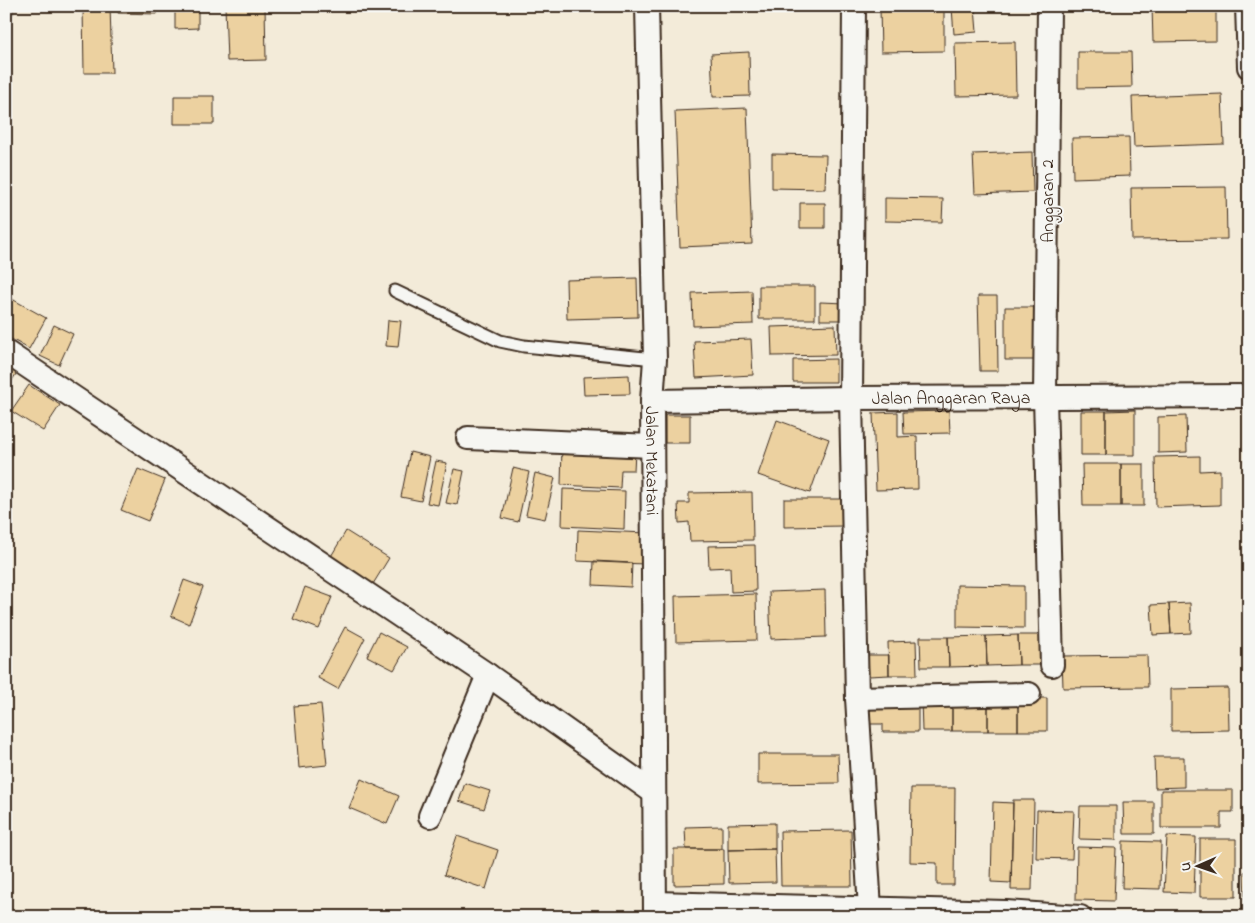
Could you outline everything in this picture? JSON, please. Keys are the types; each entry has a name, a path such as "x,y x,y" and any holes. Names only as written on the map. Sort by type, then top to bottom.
{"street":[{"name":"Jalan Mekatani","path":"647,6 655,359 652,401 655,910"},
{"path":"854,6 851,398 857,698 870,909"},
{"name":"Anggaran 2","path":"1049,6 1045,397 1052,665"},
{"path":"1248,6 1249,67"},
{"path":"6,352 488,675 654,792"},
{"name":"Jalan Anggaran Raya","path":"652,401 1249,396"},
{"path":"468,438 652,446"},
{"path":"430,816 488,675"},
{"path":"857,698 1029,694"},
{"path":"655,910 870,909 1006,912 1080,917"}],"lane":[{"path":"395,291 500,341 524,346 655,359"}],"building":[{"path":"6,6 12,6 13,14 6,15"},
{"path":"83,6 110,6 112,73 84,73"},
{"path":"118,6 157,6 157,14 118,13"},
{"path":"175,6 198,6 198,28 175,29"},
{"path":"225,6 265,6 266,60 227,61"},
{"path":"331,6 365,6 365,11 331,11"},
{"path":"1152,6 1216,6 1216,41 1153,42"},
{"path":"944,7 944,51 881,52 880,8"},
{"path":"952,8 975,8 977,32 954,34"},
{"path":"1015,42 1016,95 956,96 955,43"},
{"path":"749,52 750,96 713,97 711,54"},
{"path":"1078,52 1131,52 1132,87 1078,88"},
{"path":"1222,94 1224,144 1134,147 1132,97"},
{"path":"174,96 214,96 214,124 174,124"},
{"path":"747,108 752,244 680,247 675,111"},
{"path":"1129,137 1130,176 1073,178 1072,138"},
{"path":"1032,152 1033,192 975,194 973,154"},
{"path":"772,154 826,155 825,189 772,188"},
{"path":"1226,187 1227,239 1132,240 1131,188"},
{"path":"885,198 943,199 942,222 885,221"},
{"path":"800,203 825,203 825,228 800,228"},
{"path":"637,278 638,317 567,319 566,280"},
{"path":"759,286 815,286 815,319 759,319"},
{"path":"752,291 753,324 693,326 692,293"},
{"path":"978,296 997,296 998,371 980,371"},
{"path":"12,299 46,318 29,349 6,336 6,309"},
{"path":"820,302 846,303 846,320 820,320"},
{"path":"1005,307 1039,307 1039,360 1005,360"},
{"path":"388,320 401,321 398,347 386,346"},
{"path":"54,325 73,334 59,365 40,356"},
{"path":"835,325 836,355 772,356 771,327"},
{"path":"751,339 753,375 696,378 694,341"},
{"path":"6,356 21,366 6,390"},
{"path":"836,359 836,382 793,382 793,360"},
{"path":"629,375 630,394 584,395 583,377"},
{"path":"29,385 60,405 43,431 11,411"},
{"path":"1135,410 1135,455 1106,455 1106,411"},
{"path":"949,411 950,433 904,434 903,412"},
{"path":"1081,411 1106,411 1106,455 1081,455"},
{"path":"898,412 898,437 917,436 918,489 876,490 873,413"},
{"path":"665,415 690,415 690,443 665,443"},
{"path":"1186,416 1187,452 1158,453 1158,417"},
{"path":"777,420 829,439 810,493 758,475"},
{"path":"562,446 635,452 634,470 621,470 620,488 561,485"},
{"path":"410,452 430,457 421,501 401,497"},
{"path":"1200,456 1200,471 1220,470 1220,505 1156,507 1155,457"},
{"path":"436,461 447,463 438,505 427,503"},
{"path":"1082,464 1121,464 1121,506 1083,506"},
{"path":"1121,464 1144,464 1144,506 1121,506"},
{"path":"513,468 529,472 518,522 502,518"},
{"path":"138,469 165,480 148,521 121,510"},
{"path":"454,469 464,471 457,505 446,503"},
{"path":"535,473 555,478 545,519 526,515"},
{"path":"563,489 625,491 624,529 562,526"},
{"path":"752,492 753,540 690,541 689,522 679,523 678,503 689,503 689,493"},
{"path":"784,499 843,499 843,526 784,527"},
{"path":"578,530 646,533 644,564 577,561"},
{"path":"346,531 389,558 373,584 330,558"},
{"path":"755,545 756,591 731,592 730,567 709,568 708,546"},
{"path":"594,561 632,563 631,587 593,585"},
{"path":"184,580 203,587 189,624 171,616"},
{"path":"957,585 1024,586 1024,628 957,627"},
{"path":"305,587 332,597 319,629 293,619"},
{"path":"825,590 826,637 771,639 769,592"},
{"path":"756,594 757,640 676,642 675,596"},
{"path":"1190,603 1191,633 1171,634 1169,604"},
{"path":"1169,604 1171,634 1153,635 1151,605"},
{"path":"345,627 365,638 338,689 318,678"},
{"path":"379,632 407,647 394,670 367,656"},
{"path":"1018,635 1044,635 1044,665 1019,665"},
{"path":"1018,635 1019,665 987,666 986,636"},
{"path":"986,636 987,666 949,667 948,637"},
{"path":"920,637 948,637 949,667 921,667"},
{"path":"916,641 917,675 889,675 888,642"},
{"path":"868,655 889,655 889,675 869,676"},
{"path":"1147,655 1148,687 1063,688 1062,656"},
{"path":"1228,688 1229,730 1171,731 1171,689"},
{"path":"921,698 952,698 952,731 922,731"},
{"path":"952,698 988,698 988,731 952,731"},
{"path":"988,698 1018,698 1018,731 988,731"},
{"path":"1018,698 1047,698 1047,731 1018,731"},
{"path":"918,700 918,732 883,732 883,724 868,724 868,701"},
{"path":"321,704 327,765 299,768 294,706"},
{"path":"758,754 838,754 839,783 758,784"},
{"path":"1154,757 1184,757 1184,787 1155,788"},
{"path":"361,779 399,796 387,824 349,808"},
{"path":"465,783 490,791 484,809 459,801"},
{"path":"911,788 955,788 954,885 937,885 937,863 910,862"},
{"path":"1161,790 1233,790 1233,812 1221,812 1221,828 1161,828"},
{"path":"1013,800 1034,800 1032,890 1011,890"},
{"path":"993,802 1013,803 1011,883 991,882"},
{"path":"1123,802 1154,802 1154,834 1124,834"},
{"path":"1080,806 1116,806 1116,840 1079,839"},
{"path":"1037,810 1074,811 1072,859 1036,858"},
{"path":"775,823 775,849 728,850 728,824"},
{"path":"722,826 722,849 686,849 685,827"},
{"path":"851,830 852,886 781,886 780,831"},
{"path":"457,836 498,850 486,889 444,875"},
{"path":"1167,836 1196,837 1194,893 1164,892"},
{"path":"1200,839 1236,839 1236,897 1200,897"},
{"path":"1123,841 1161,842 1160,889 1122,888"},
{"path":"1077,847 1116,848 1114,901 1076,900"},
{"path":"674,849 724,849 724,884 674,885"},
{"path":"775,849 776,882 729,883 728,850"},
{"path":"1249,871 1249,900 1245,900 1244,872"},
{"path":"674,907 711,908 711,917 673,917"}]}
